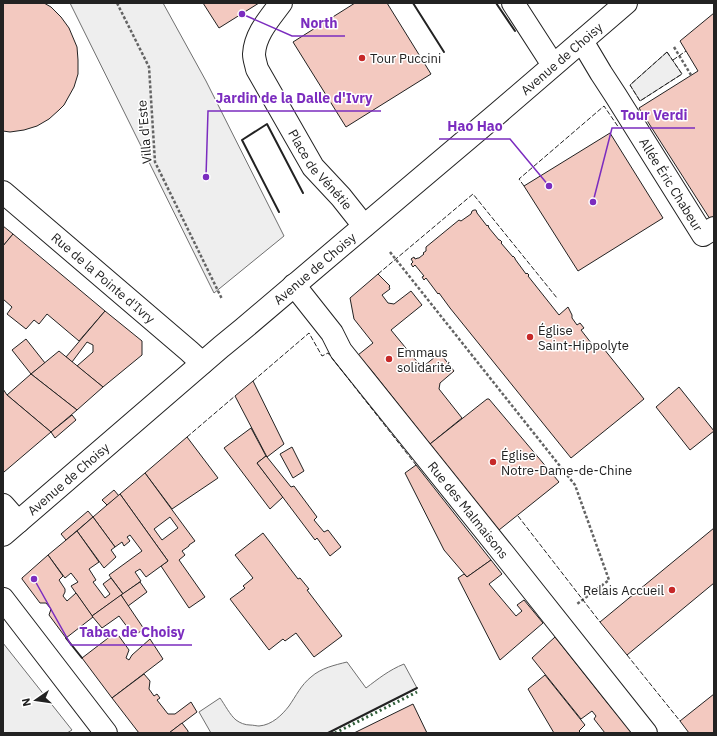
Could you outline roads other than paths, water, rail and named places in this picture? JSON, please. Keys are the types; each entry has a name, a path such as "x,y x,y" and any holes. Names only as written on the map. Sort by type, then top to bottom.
{"street":[{"name":"Place de Vénétie","path":"281,3 263,26 257,42 254,54 257,69 313,167 341,197 364,226"},
{"path":"513,3 553,65"},
{"name":"Avenue de Choisy","path":"11,528 202,363 626,3"},
{"name":"Allée Éric Chabeur","path":"582,41 703,235 714,228"},
{"name":"Rue de la Pointe d'Ivry","path":"3,192 202,363"},
{"name":"Rue des Malmaisons","path":"294,286 332,333 341,352 646,733"},
{"path":"3,506 11,528"},
{"path":"3,599 106,733"}],"place":[{"name":"North","path":"242,14"},
{"name":"Tour Puccini","path":"362,58"},
{"name":"Jardin de la Dalle d'Ivry","path":"206,177"},
{"name":"Hao Hao","path":"549,186"},
{"name":"Tour Verdi","path":"593,202"},
{"name":"Église Saint-Hippolyte","path":"530,337"},
{"name":"Emmaus solidarité","path":"389,359"},
{"name":"Église Notre-Dame-de-Chine","path":"493,462"},
{"name":"Tabac de Choisy","path":"34,579"},
{"name":"Relais Accueil","path":"672,590"}]}
